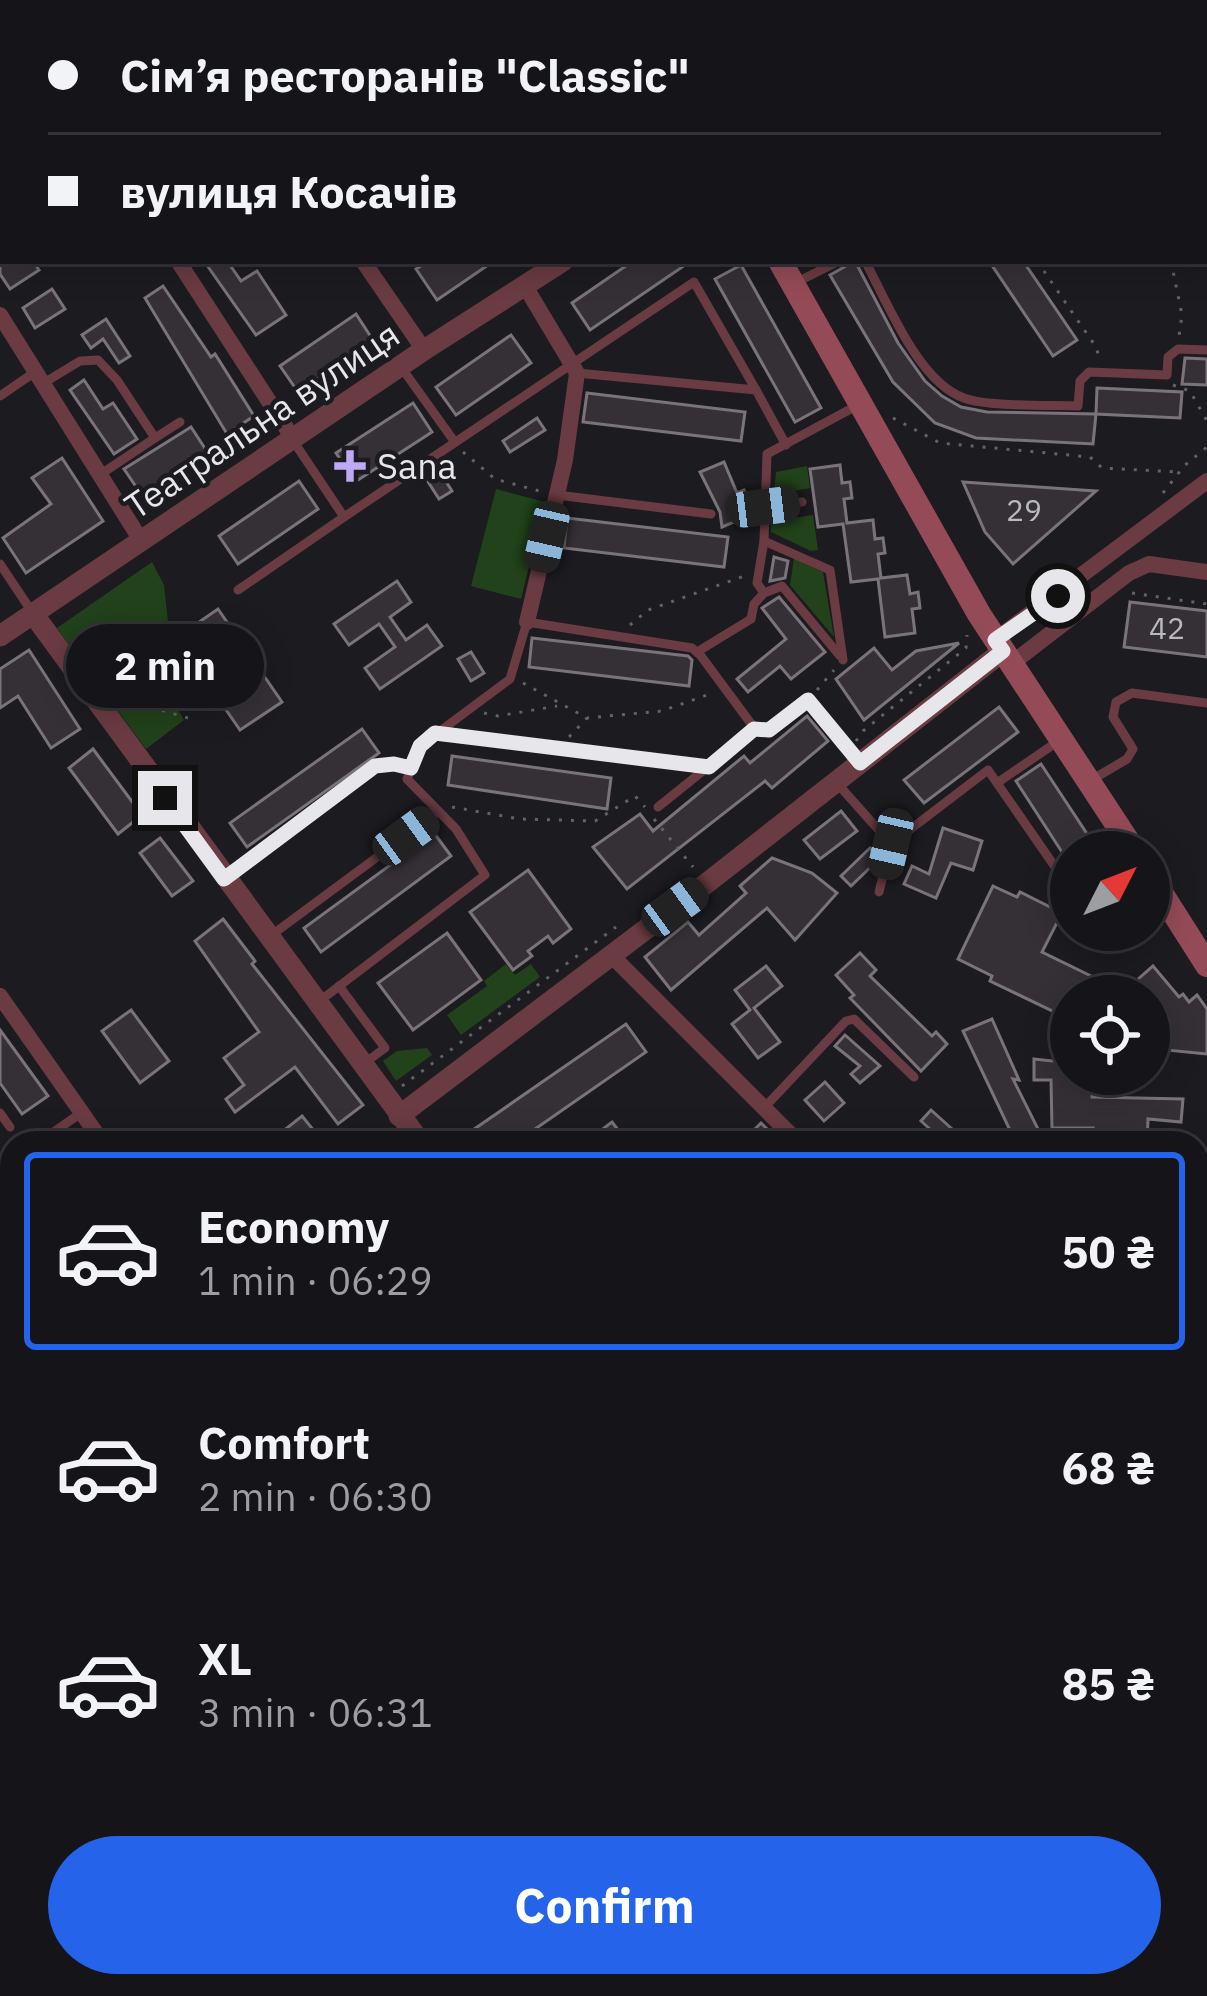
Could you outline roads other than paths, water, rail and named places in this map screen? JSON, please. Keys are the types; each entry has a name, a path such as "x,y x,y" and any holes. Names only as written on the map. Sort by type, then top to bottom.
{"main road":[{"path":"782,264 979,614 1121,831"},
{"path":"1170,914 1207,965"}],"street":[{"path":"180,264 293,440"},
{"path":"365,264 424,350"},
{"name":"Театральна вулиця","path":"0,636 558,264"},
{"path":"525,286 575,366 557,495 526,622"},
{"path":"0,315 142,542"},
{"path":"1003,652 1207,482"},
{"path":"34,615 175,791 224,879 403,1127 611,955 836,782 854,758 1003,652 1149,564 1207,572"},
{"path":"611,955 699,1055 787,1131"},
{"path":"0,996 94,1131"}],"lane":[{"path":"794,284 833,264"},
{"path":"868,264 929,372 965,399 1078,406 1081,381 1089,372 1167,375 1168,357 1178,349 1207,350"},
{"path":"238,590 454,441 575,366 694,281 786,445"},
{"path":"0,396 80,361 98,360 155,438"},
{"path":"575,366 756,390"},
{"path":"401,367 454,441"},
{"path":"764,593 757,583 764,541 767,454 860,404"},
{"path":"98,476 180,422"},
{"path":"293,440 344,517"},
{"path":"557,495 711,514"},
{"path":"764,507 802,502"},
{"path":"697,652 751,619 754,604 764,593 782,586 844,660 830,570 764,541"},
{"path":"0,564 34,615"},
{"path":"317,1003 485,875 456,830 407,779 420,746 510,680 526,622 692,648 754,729"},
{"path":"1089,782 1127,759 1133,748 1113,717 1116,701 1132,693 1207,703"},
{"path":"658,807 754,729 769,730 808,700 854,758"},
{"path":"435,733 709,767"},
{"path":"997,783 1061,739"},
{"path":"224,879 375,766 411,768"},
{"path":"879,892 891,844 988,770 1050,860"},
{"path":"836,782 891,844"},
{"path":"269,937 438,812"},
{"path":"339,986 385,1048 362,1065"},
{"path":"763,1108 846,1021 854,1019 914,1077"},
{"path":"55,1131 81,1112"},
{"path":"0,1113 10,1127"}],"place":[{"name":"Sana","path":"350,466"}]}
